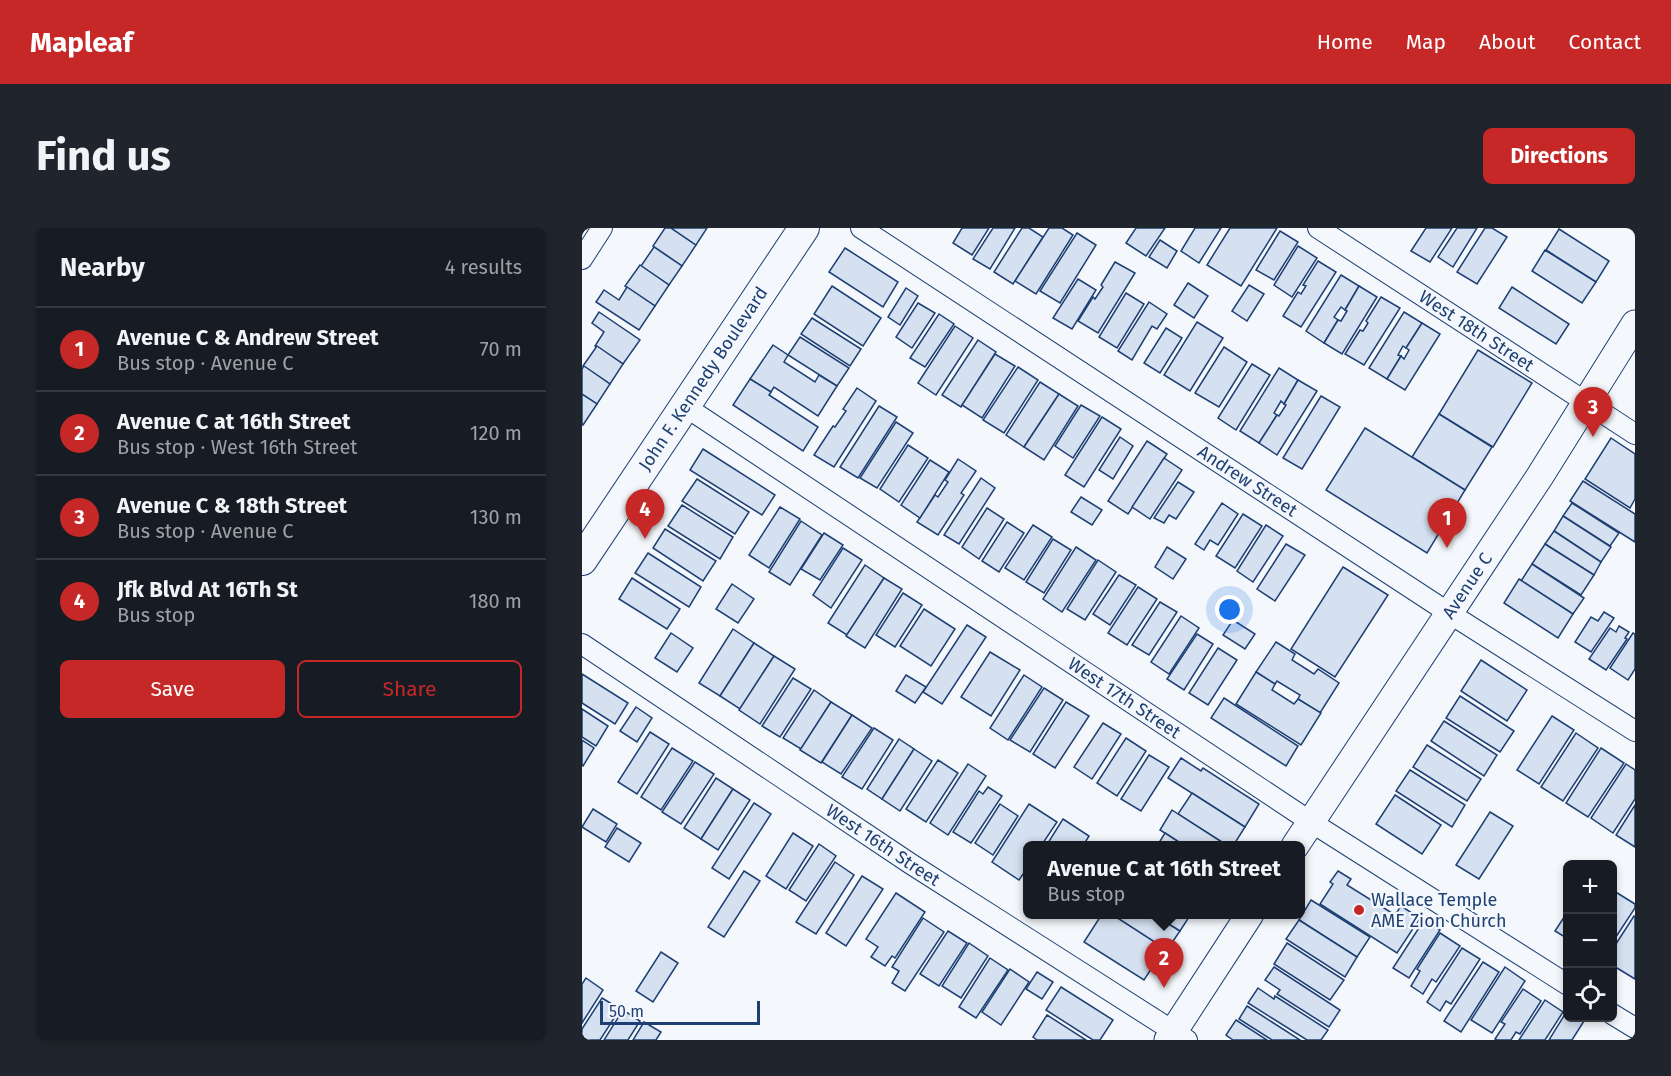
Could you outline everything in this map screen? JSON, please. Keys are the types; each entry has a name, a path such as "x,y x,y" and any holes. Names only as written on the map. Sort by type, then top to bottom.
{"main road":[{"name":"John F. Kennedy Boulevard","path":"582,560 804,228"},
{"name":"Avenue C","path":"1298,841 1587,403 1635,324"},
{"path":"1176,1037 1248,919"}],"street":[{"path":"582,259 602,228"},
{"name":"Andrew Street","path":"861,228 1449,613 1635,731"},
{"name":"West 18th Street","path":"1318,228 1635,434"},
{"name":"West 17th Street","path":"686,407 1311,822 1563,982"},
{"name":"West 16th Street","path":"582,644 911,864 1176,1037"},
{"path":"1617,1017 1635,1028"}],"building":[{"path":"665,228 671,228 696,245 682,266 653,246"},
{"path":"671,228 707,228 696,245"},
{"path":"962,228 989,228 972,255 953,243"},
{"path":"993,228 1015,228 990,269 973,259"},
{"path":"1022,228 1029,228 1043,237 1013,284 994,272"},
{"path":"1049,228 1062,228 1073,235 1036,294 1015,281"},
{"path":"1136,228 1165,228 1146,256 1126,243"},
{"path":"1195,228 1221,228 1199,263 1181,251"},
{"path":"1230,228 1277,228 1241,286 1207,265"},
{"path":"1426,228 1452,228 1430,262 1411,251"},
{"path":"1457,228 1477,228 1453,267 1438,257"},
{"path":"1485,228 1492,228 1507,237 1477,284 1457,272"},
{"path":"1559,229 1609,261 1596,282 1546,250"},
{"path":"1280,231 1298,242 1274,280 1256,270"},
{"path":"1077,233 1096,245 1060,303 1040,291"},
{"path":"1160,240 1177,251 1167,268 1149,257"},
{"path":"1298,246 1317,258 1292,297 1274,285"},
{"path":"654,247 682,266 669,285 641,266"},
{"path":"845,248 898,282 883,307 829,272"},
{"path":"1545,250 1596,282 1582,303 1532,271"},
{"path":"1318,261 1336,272 1301,327 1283,316 1298,292 1301,294 1306,286 1303,285"},
{"path":"1115,262 1135,273 1098,333 1078,321 1093,297 1095,299 1103,287 1101,285"},
{"path":"640,265 669,285 655,306 625,286"},
{"path":"1341,275 1359,286 1345,310 1341,307 1334,317 1338,320 1324,343 1306,331"},
{"path":"1078,279 1096,290 1072,329 1053,318"},
{"path":"1188,283 1208,296 1194,318 1174,305"},
{"path":"1249,285 1264,294 1247,321 1232,311"},
{"path":"832,286 881,318 863,346 814,314"},
{"path":"1359,286 1377,297 1342,354 1324,343 1338,320 1341,321"},
{"path":"627,287 655,306 639,330 596,302 604,290 619,300"},
{"path":"1512,287 1569,324 1556,344 1499,308"},
{"path":"906,288 918,296 900,325 888,317"},
{"path":"1126,293 1144,304 1117,348 1099,337"},
{"path":"1381,297 1400,308 1364,365 1345,354 1360,330 1363,331 1368,323 1366,321"},
{"path":"1149,302 1167,314 1157,329 1152,326 1132,360 1118,351"},
{"path":"918,303 935,313 912,348 896,337"},
{"path":"599,312 640,340 623,364 595,346 604,332 592,323"},
{"path":"1404,312 1422,323 1406,348 1403,346 1398,355 1401,356 1387,379 1369,368"},
{"path":"939,314 954,324 925,367 910,358"},
{"path":"812,318 861,349 850,366 801,334"},
{"path":"1197,322 1223,338 1190,391 1164,375"},
{"path":"1422,323 1440,334 1405,390 1387,379 1401,356 1404,359 1409,350 1406,348"},
{"path":"955,326 973,338 936,395 918,383"},
{"path":"1166,328 1182,338 1160,373 1144,363"},
{"path":"800,337 849,368 837,386 788,355"},
{"path":"978,340 996,352 961,407 942,395"},
{"path":"773,345 788,355 784,362 815,382 819,375 837,386 818,416 774,387 771,392 750,379"},
{"path":"597,346 623,364 610,384 583,366"},
{"path":"1224,347 1247,362 1219,407 1195,393"},
{"path":"1478,350 1532,383 1493,447 1439,414"},
{"path":"995,354 1015,366 982,418 962,405"},
{"path":"1252,364 1270,375 1236,430 1218,418"},
{"path":"584,366 610,384 597,404 582,394"},
{"path":"1018,367 1038,380 1004,433 983,420"},
{"path":"1279,368 1298,380 1284,404 1281,401 1274,413 1277,415 1259,443 1240,431"},
{"path":"750,379 771,392 769,395 818,427 803,451 733,405"},
{"path":"1298,380 1317,391 1277,455 1259,443 1286,405 1284,404"},
{"path":"1040,382 1059,394 1024,447 1006,435"},
{"path":"857,388 876,401 834,467 814,455 846,411 843,409"},
{"path":"582,394 597,404 583,425 582,424"},
{"path":"1059,394 1078,406 1044,460 1024,447"},
{"path":"1321,396 1340,407 1302,469 1283,458"},
{"path":"1081,405 1100,416 1073,458 1055,446"},
{"path":"879,406 897,417 858,478 840,467"},
{"path":"1439,414 1492,447 1465,490 1412,457"},
{"path":"1102,417 1121,429 1084,487 1065,475"},
{"path":"896,422 913,433 877,488 860,478"},
{"path":"1365,428 1465,490 1427,553 1326,490"},
{"path":"1120,437 1133,446 1113,479 1099,470"},
{"path":"1611,438 1635,454 1635,499 1630,508 1585,479"},
{"path":"1147,441 1167,454 1128,514 1108,501"},
{"path":"908,445 928,458 899,502 880,489"},
{"path":"703,449 775,495 762,515 690,470"},
{"path":"1164,458 1182,470 1150,519 1132,507"},
{"path":"958,459 976,471 961,493 964,495 938,535 917,522 935,495 938,497 948,482 945,480"},
{"path":"930,460 949,472 920,518 901,505"},
{"path":"981,478 995,488 959,544 944,535"},
{"path":"697,479 749,512 735,534 682,501"},
{"path":"1583,481 1635,514 1635,542 1570,501"},
{"path":"1178,482 1194,492 1176,519 1169,515 1164,523 1154,518"},
{"path":"1081,497 1102,510 1092,525 1071,512"},
{"path":"1222,503 1238,514 1218,545 1210,540 1204,550 1195,544"},
{"path":"1572,503 1619,533 1610,546 1563,516"},
{"path":"682,505 733,537 720,559 668,526"},
{"path":"780,507 800,519 769,568 749,555"},
{"path":"987,508 1004,519 979,559 962,547"},
{"path":"1243,514 1262,526 1235,568 1216,556"},
{"path":"1563,516 1611,547 1601,562 1554,531"},
{"path":"801,521 822,535 790,585 769,572"},
{"path":"1007,522 1024,533 999,572 982,561"},
{"path":"1033,525 1052,537 1024,580 1005,568"},
{"path":"1266,525 1283,536 1253,582 1237,571"},
{"path":"665,529 716,561 703,581 653,548"},
{"path":"1554,531 1601,562 1594,575 1545,544"},
{"path":"824,533 843,545 820,580 801,569"},
{"path":"1053,539 1071,550 1044,593 1026,582"},
{"path":"1286,544 1305,555 1275,601 1257,589"},
{"path":"1545,544 1594,575 1581,595 1532,564"},
{"path":"1076,547 1096,560 1062,612 1043,599"},
{"path":"1167,547 1186,559 1173,579 1155,567"},
{"path":"843,548 862,560 831,608 813,595"},
{"path":"648,553 701,587 689,607 635,573"},
{"path":"1098,560 1116,572 1085,620 1067,609"},
{"path":"1532,564 1584,598 1573,614 1521,581"},
{"path":"865,565 884,578 847,635 828,623"},
{"path":"1343,567 1388,595 1335,677 1291,649"},
{"path":"1119,575 1136,585 1110,625 1093,614"},
{"path":"632,578 680,609 667,629 619,599"},
{"path":"884,578 902,589 865,648 846,636"},
{"path":"1519,579 1573,614 1558,638 1504,603"},
{"path":"732,584 754,599 738,623 716,609"},
{"path":"1138,587 1157,599 1127,645 1108,633"},
{"path":"903,593 922,605 895,647 876,635"},
{"path":"1160,602 1177,612 1149,655 1132,645"},
{"path":"924,609 955,629 931,666 900,646"},
{"path":"1604,612 1614,618 1591,652 1575,642 1591,617 1598,621"},
{"path":"1181,616 1199,628 1169,674 1151,662"},
{"path":"1233,620 1255,634 1245,649 1223,635"},
{"path":"967,625 986,637 942,704 923,692"},
{"path":"1619,626 1629,632 1625,638 1627,639 1606,670 1589,659 1610,628 1616,632"},
{"path":"733,629 754,643 720,696 699,683"},
{"path":"671,633 693,648 677,672 655,658"},
{"path":"1633,633 1635,634 1635,669 1628,680 1610,668"},
{"path":"1197,634 1213,644 1184,690 1167,679"},
{"path":"1276,642 1295,654 1292,660 1314,674 1318,669 1339,683 1320,713 1298,699 1300,695 1277,681 1275,684 1256,672"},
{"path":"754,643 774,656 740,709 720,696"},
{"path":"1218,648 1237,660 1208,705 1189,693"},
{"path":"990,652 1020,670 991,716 961,697"},
{"path":"774,656 795,669 760,724 739,710"},
{"path":"1481,660 1527,690 1507,721 1461,691"},
{"path":"1256,672 1275,684 1272,690 1294,704 1298,699 1321,713 1301,745 1236,704"},
{"path":"582,674 628,703 615,724 582,703"},
{"path":"906,675 926,687 915,703 896,691"},
{"path":"1024,675 1042,687 1008,740 990,728"},
{"path":"793,678 811,689 780,737 762,726"},
{"path":"1044,688 1063,700 1030,752 1010,740"},
{"path":"814,690 831,702 801,749 783,738"},
{"path":"1460,696 1514,731 1500,752 1446,718"},
{"path":"1224,698 1298,746 1286,766 1211,718"},
{"path":"831,702 852,715 821,763 800,750"},
{"path":"1066,702 1089,716 1055,768 1033,754"},
{"path":"636,707 652,718 637,742 620,731"},
{"path":"582,709 608,726 596,746 582,737"},
{"path":"852,715 872,728 841,774 822,762"},
{"path":"1552,716 1574,730 1539,784 1517,770"},
{"path":"1444,721 1497,755 1484,776 1431,741"},
{"path":"1103,723 1121,734 1092,779 1074,767"},
{"path":"874,728 893,740 862,789 842,777"},
{"path":"650,732 669,744 637,794 618,782"},
{"path":"1576,733 1598,748 1563,801 1541,787"},
{"path":"1126,738 1146,751 1117,796 1097,783"},
{"path":"899,739 914,749 882,799 867,789"},
{"path":"582,740 594,748 583,766 582,765"},
{"path":"1427,745 1481,779 1467,801 1413,767"},
{"path":"672,748 693,761 661,810 641,797"},
{"path":"1601,748 1624,763 1588,817 1566,803"},
{"path":"914,749 932,761 900,811 882,799"},
{"path":"1149,755 1169,767 1141,811 1121,799"},
{"path":"1181,758 1201,771 1203,768 1259,804 1245,827 1168,778"},
{"path":"938,760 958,773 926,822 906,809"},
{"path":"695,762 714,774 681,824 662,812"},
{"path":"968,764 986,776 948,835 930,823"},
{"path":"1626,764 1635,770 1635,799 1613,833 1591,818"},
{"path":"1410,770 1465,805 1452,827 1396,791"},
{"path":"716,778 733,789 701,839 684,828"},
{"path":"988,787 1002,796 971,843 953,832 979,791 983,794"},
{"path":"733,789 750,800 718,850 701,839"},
{"path":"1192,793 1245,827 1236,841 1220,841 1178,814"},
{"path":"1395,795 1441,825 1422,854 1376,824"},
{"path":"754,803 771,814 729,879 712,868"},
{"path":"1000,804 1018,816 993,855 975,843"},
{"path":"1029,804 1057,822 1044,841 1023,841 1023,874 1019,880 992,862"},
{"path":"1635,805 1635,847 1616,835"},
{"path":"593,809 617,824 606,842 582,827"},
{"path":"1172,810 1220,841 1177,841 1160,830"},
{"path":"1490,812 1513,826 1479,879 1456,865"},
{"path":"1063,819 1089,836 1086,841 1049,841"},
{"path":"617,828 641,843 629,862 605,847"},
{"path":"793,833 813,846 786,889 766,876"},
{"path":"1165,833 1177,841 1160,841"},
{"path":"819,844 836,856 806,901 789,890"},
{"path":"835,862 854,875 816,934 796,922"},
{"path":"744,871 760,881 724,937 708,927"},
{"name":"Wallace Temple AME Zion Church","path":"1338,871 1351,879 1347,885 1395,915 1401,906 1420,918 1397,953 1320,904 1333,884 1330,882"},
{"path":"862,876 883,889 846,946 826,933"},
{"path":"896,893 925,912 895,958 892,956 885,966 871,957 878,947 866,939"},
{"path":"1617,893 1635,904 1635,908 1617,935"},
{"path":"1311,900 1370,937 1357,957 1299,920 1305,919 1305,910"},
{"path":"1634,916 1635,979 1617,968 1617,942"},
{"path":"923,918 944,932 905,991 892,983 899,971 892,967"},
{"path":"1099,919 1120,919 1165,948 1144,980 1084,942"},
{"path":"1119,919 1161,919 1180,931 1167,950"},
{"path":"1161,919 1188,919 1180,931"},
{"path":"1563,919 1563,936 1555,931"},
{"path":"1299,920 1357,957 1345,977 1286,939"},
{"path":"1424,920 1440,930 1409,978 1393,968"},
{"path":"948,931 967,943 939,986 920,974"},
{"path":"1440,933 1460,946 1436,982 1432,979 1423,994 1411,986 1420,971 1417,969"},
{"path":"969,943 988,956 961,998 942,986"},
{"path":"1287,943 1344,980 1330,1000 1274,964"},
{"path":"1462,948 1480,959 1451,1004 1446,1001 1440,1011 1427,1002"},
{"path":"661,952 678,963 653,1002 636,991"},
{"path":"990,958 1008,970 976,1018 959,1007"},
{"path":"1483,962 1499,972 1461,1032 1444,1021"},
{"path":"1274,967 1340,1010 1329,1027 1277,994 1280,990 1265,980"},
{"path":"1505,967 1525,981 1492,1033 1471,1020"},
{"path":"1010,969 1029,982 1001,1025 982,1012"},
{"path":"1037,972 1053,982 1042,999 1026,989"},
{"path":"586,978 603,990 582,1023 582,984"},
{"path":"1061,987 1113,1020 1100,1040 1093,1040 1046,1010"},
{"path":"1258,988 1274,999 1275,996 1328,1030 1321,1040 1307,1040 1248,1003"},
{"path":"1523,989 1541,1001 1520,1034 1516,1032 1511,1040 1495,1039 1505,1024 1501,1022"},
{"path":"602,998 620,1009 600,1040 582,1040 582,1029"},
{"path":"1545,1000 1563,1012 1545,1040 1519,1040"},
{"path":"1247,1006 1300,1040 1272,1040 1239,1019"},
{"path":"623,1010 640,1021 628,1040 604,1040"},
{"path":"1047,1015 1086,1040 1037,1040 1033,1037"},
{"path":"1563,1017 1563,1022 1583,1022 1572,1040 1549,1040"},
{"path":"1236,1020 1267,1040 1233,1040 1226,1035"},
{"path":"644,1022 661,1032 656,1040 633,1040"}],"place":[{"name":"Avenue C & 18th Street","path":"1593,437"},
{"name":"Jfk Blvd At 16Th St","path":"645,539"},
{"name":"Avenue C & Andrew Street","path":"1447,548"},
{"name":"Wallace Temple AME Zion Church","path":"1359,910"},
{"name":"Avenue C at 16th Street","path":"1164,988"}]}
